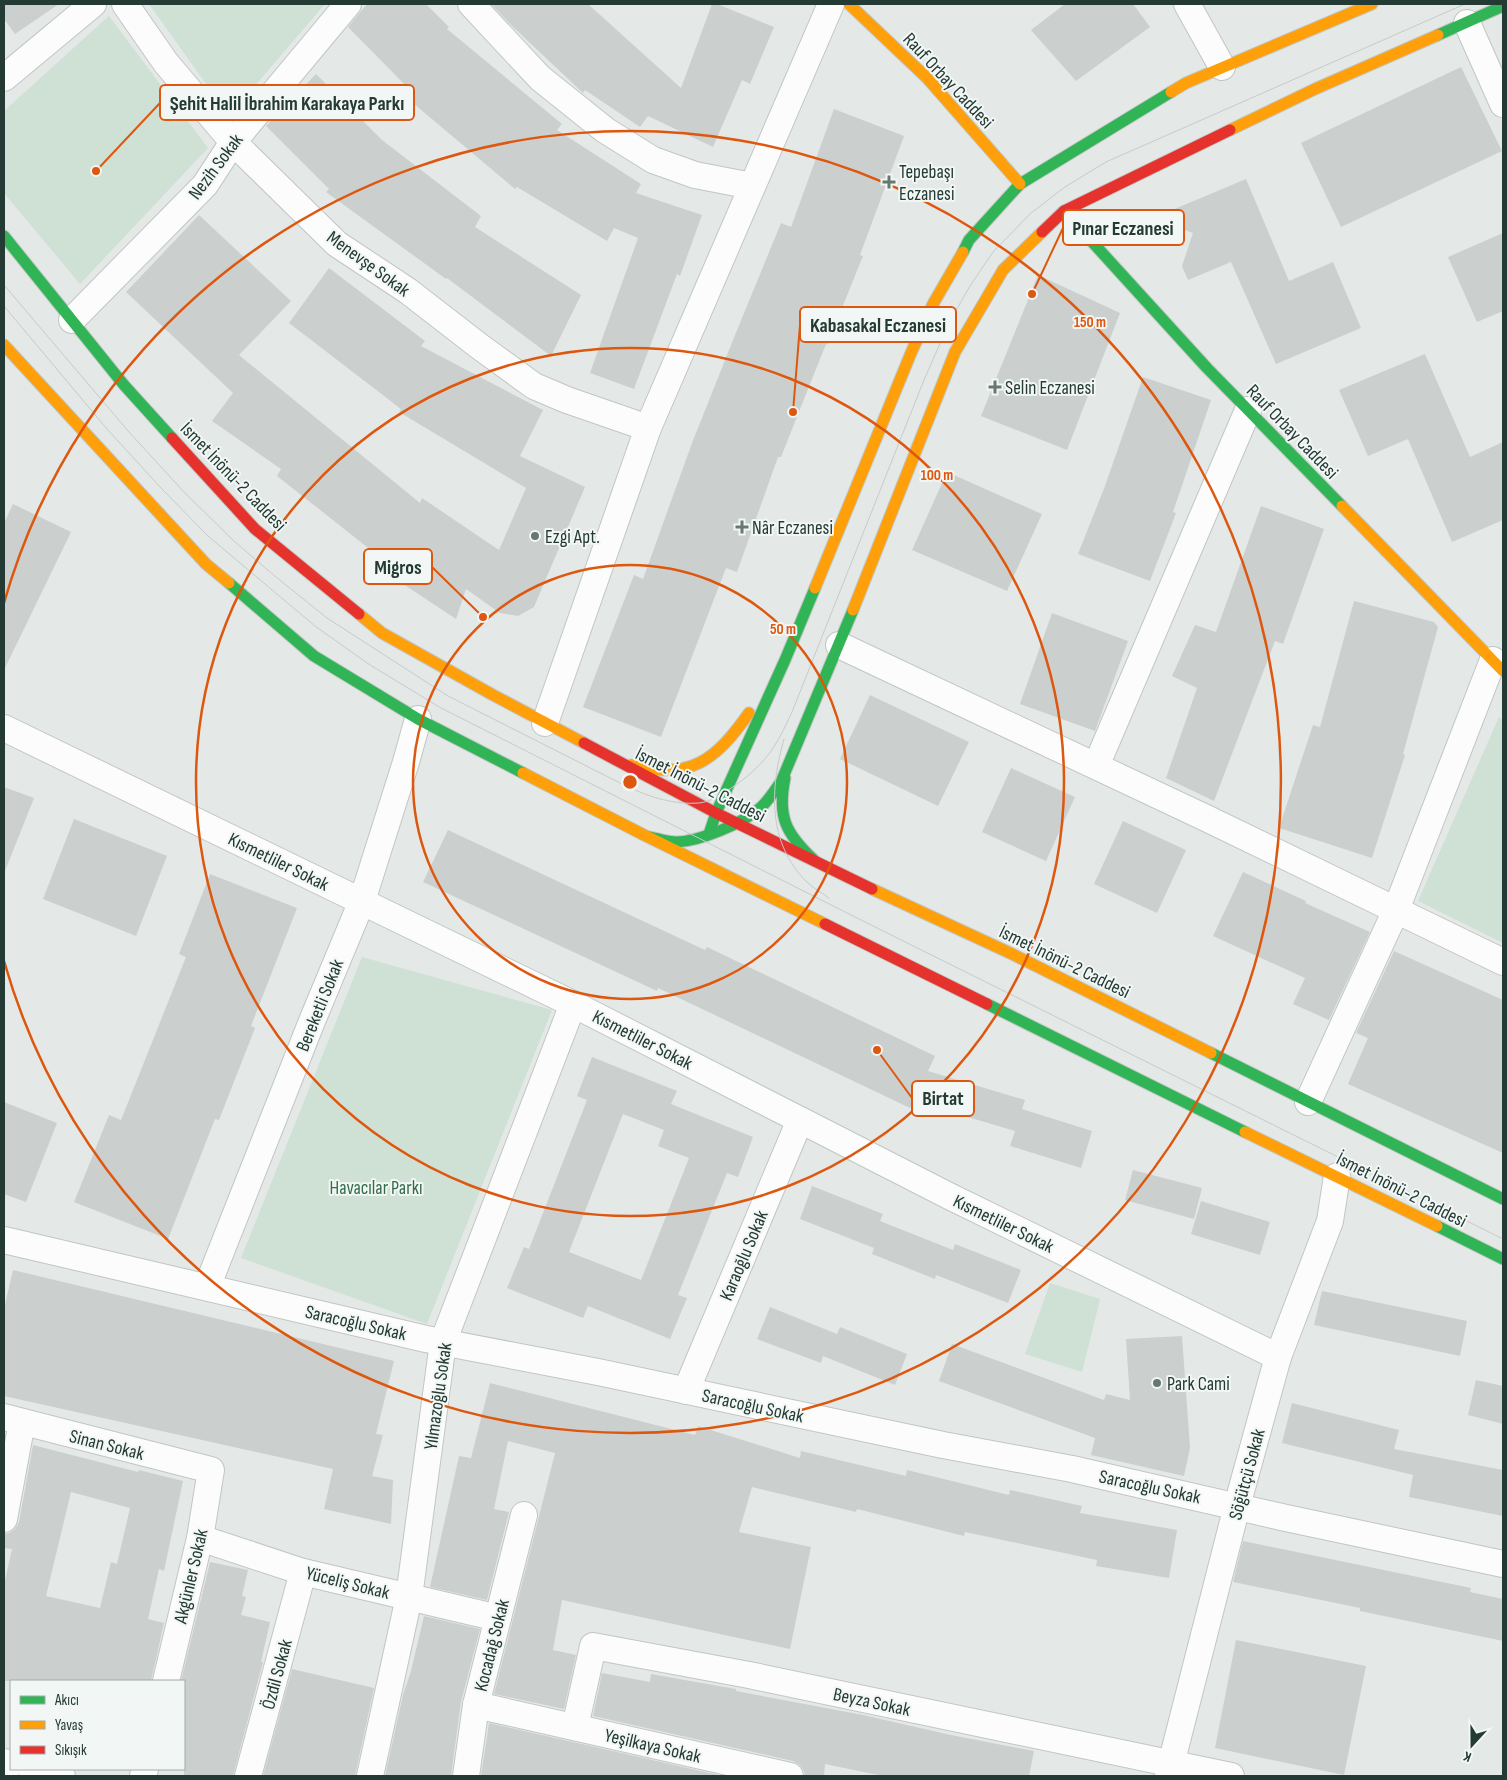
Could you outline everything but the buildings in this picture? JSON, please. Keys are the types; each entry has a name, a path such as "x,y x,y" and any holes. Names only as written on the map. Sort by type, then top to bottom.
{"street":[{"path":"4,78 93,4"},
{"name":"Menevşe Sokak","path":"125,4 166,63 232,142 337,244 408,291 534,386 567,400 648,428"},
{"name":"Nezih Sokak","path":"72,320 205,185 232,142 348,4"},
{"path":"471,4 540,78 605,130 653,160 695,175 752,186"},
{"path":"545,723 648,428 831,4"},
{"name":"Rauf Orbay Caddesi","path":"848,4 927,78 1020,184"},
{"path":"1187,4 1222,67"},
{"path":"734,879 716,864 708,843 709,833 716,813 785,660 903,371 933,304 969,240 1020,184 1186,83 1372,4"},
{"path":"644,835 677,842 690,840 736,822 758,810 773,795 788,766 839,645 955,352 1004,270 1064,210 1315,89 1503,6"},
{"path":"1466,23 1503,104"},
{"name":"Rauf Orbay Caddesi","path":"1064,210 1207,368 1498,665"},
{"name":"İsmet İnönü-2 Caddesi","path":"4,236 124,384 255,529 382,633 545,723 716,813 898,902 1010,953 1503,1200"},
{"name":"İsmet İnönü-2 Caddesi","path":"4,345 206,564 314,656 418,718 644,835 1503,1259"},
{"path":"1096,766 1248,410"},
{"path":"839,645 1096,766 1503,962"},
{"path":"613,758 654,772 675,772 692,767 723,746 739,729 785,660"},
{"path":"1308,1102 1396,910 1498,665"},
{"name":"Bereketli Sokak","path":"207,1288 312,1021 362,902 418,718"},
{"name":"Kısmetliler Sokak","path":"4,728 573,1004 960,1202 1278,1357"},
{"path":"788,766 781,795 781,817 788,834 798,846 817,862"},
{"name":"Yılmazoğlu Sokak","path":"370,1776 409,1597 443,1342 573,1004"},
{"name":"Karaoğlu Sokak","path":"686,1391 800,1120"},
{"name":"Söğütçü Sokak","path":"1170,1770 1237,1506 1278,1357 1330,1221 1337,1176"},
{"name":"Saracoğlu Sokak","path":"4,1240 443,1342 943,1445 1072,1469 1286,1518 1503,1564"},
{"path":"4,1519 13,1419"},
{"name":"Sinan Sokak","path":"13,1419 211,1470"},
{"name":"Akgünler Sokak","path":"166,1680 200,1538 211,1470"},
{"name":"Kocadağ Sokak","path":"466,1776 476,1705 524,1516"},
{"name":"Yüceliş Sokak","path":"200,1538 303,1572 498,1618"},
{"name":"Özdil Sokak","path":"248,1776 303,1572"},
{"name":"Beyza Sokak","path":"575,1727 592,1646 749,1674 1170,1770 1231,1776"},
{"name":"Yeşilkaya Sokak","path":"476,1705 790,1776"},
{"path":"35,1770 62,1776"}],"green space":[{"path":"149,4 325,4 229,116"},
{"path":"109,16 208,148 80,284 4,193 4,111"},
{"path":"1499,717 1503,721 1503,943 1418,901"},
{"name":"Havacılar Parkı","path":"362,957 552,1010 427,1324 241,1258"},
{"path":"1050,1283 1100,1299 1082,1372 1025,1354"}],"tram line":[{"path":"4,285 129,432 184,492 235,542 327,618 448,696 628,787 654,797 680,803 703,802 723,794 752,772 761,764 780,736 792,712 924,380 950,321 970,286 993,252 1031,213 1065,187 1106,162 1465,4"},
{"path":"4,306 107,429 208,536 315,626 367,663 441,708 855,917 1503,1239"},
{"path":"784,739 776,777 775,814 778,833 794,867 809,884 829,898"}],"traffic: fast":[{"path":"1438,35 1503,6"},
{"path":"963,252 969,240 1020,184 1171,92"},
{"path":"1064,211 1207,368 1342,506"},
{"path":"4,236 124,385 172,438"},
{"path":"229,583 314,656 418,719 523,773"},
{"path":"709,834 716,813 785,660 815,588"},
{"path":"650,837 677,842 697,839 720,831 742,820 765,803 781,782 853,610"},
{"path":"785,778 782,804 786,824 790,833 814,860"},
{"path":"987,1004 1245,1132"},
{"path":"1211,1053 1503,1199"},
{"path":"1437,1226 1503,1259"}],"traffic: slow":[{"path":"849,4 927,78 1020,184"},
{"path":"1171,92 1186,83 1372,4"},
{"path":"1230,130 1315,89 1438,35"},
{"path":"853,610 955,352 1003,270 1042,232"},
{"path":"815,588 911,353 933,304 963,252"},
{"path":"4,345 206,564 229,583"},
{"path":"1342,506 1503,671"},
{"path":"359,614 382,633 584,743"},
{"path":"631,765 670,770 686,768 700,763 725,743 749,713"},
{"path":"523,773 825,924"},
{"path":"872,889 1010,953 1211,1053"},
{"path":"1245,1132 1437,1226"}],"traffic: jam":[{"path":"1042,232 1064,211 1230,130"},
{"path":"172,438 255,529 359,614"},
{"path":"584,743 716,813 872,889"},
{"path":"825,924 987,1004"}],"place":[{"name":"Şehit Halil İbrahim Karakaya Parkı","path":"96,171"},
{"name":"Tepebaşı Eczanesi","path":"889,182"},
{"name":"Pınar Eczanesi","path":"1032,294"},
{"name":"Selin Eczanesi","path":"995,387"},
{"name":"Kabasakal Eczanesi","path":"793,412"},
{"name":"Nâr Eczanesi","path":"742,527"},
{"name":"Ezgi Apt.","path":"535,536"},
{"name":"Migros","path":"483,617"},
{"name":"Birtat","path":"877,1050"},
{"name":"Park Cami","path":"1157,1383"}]}
